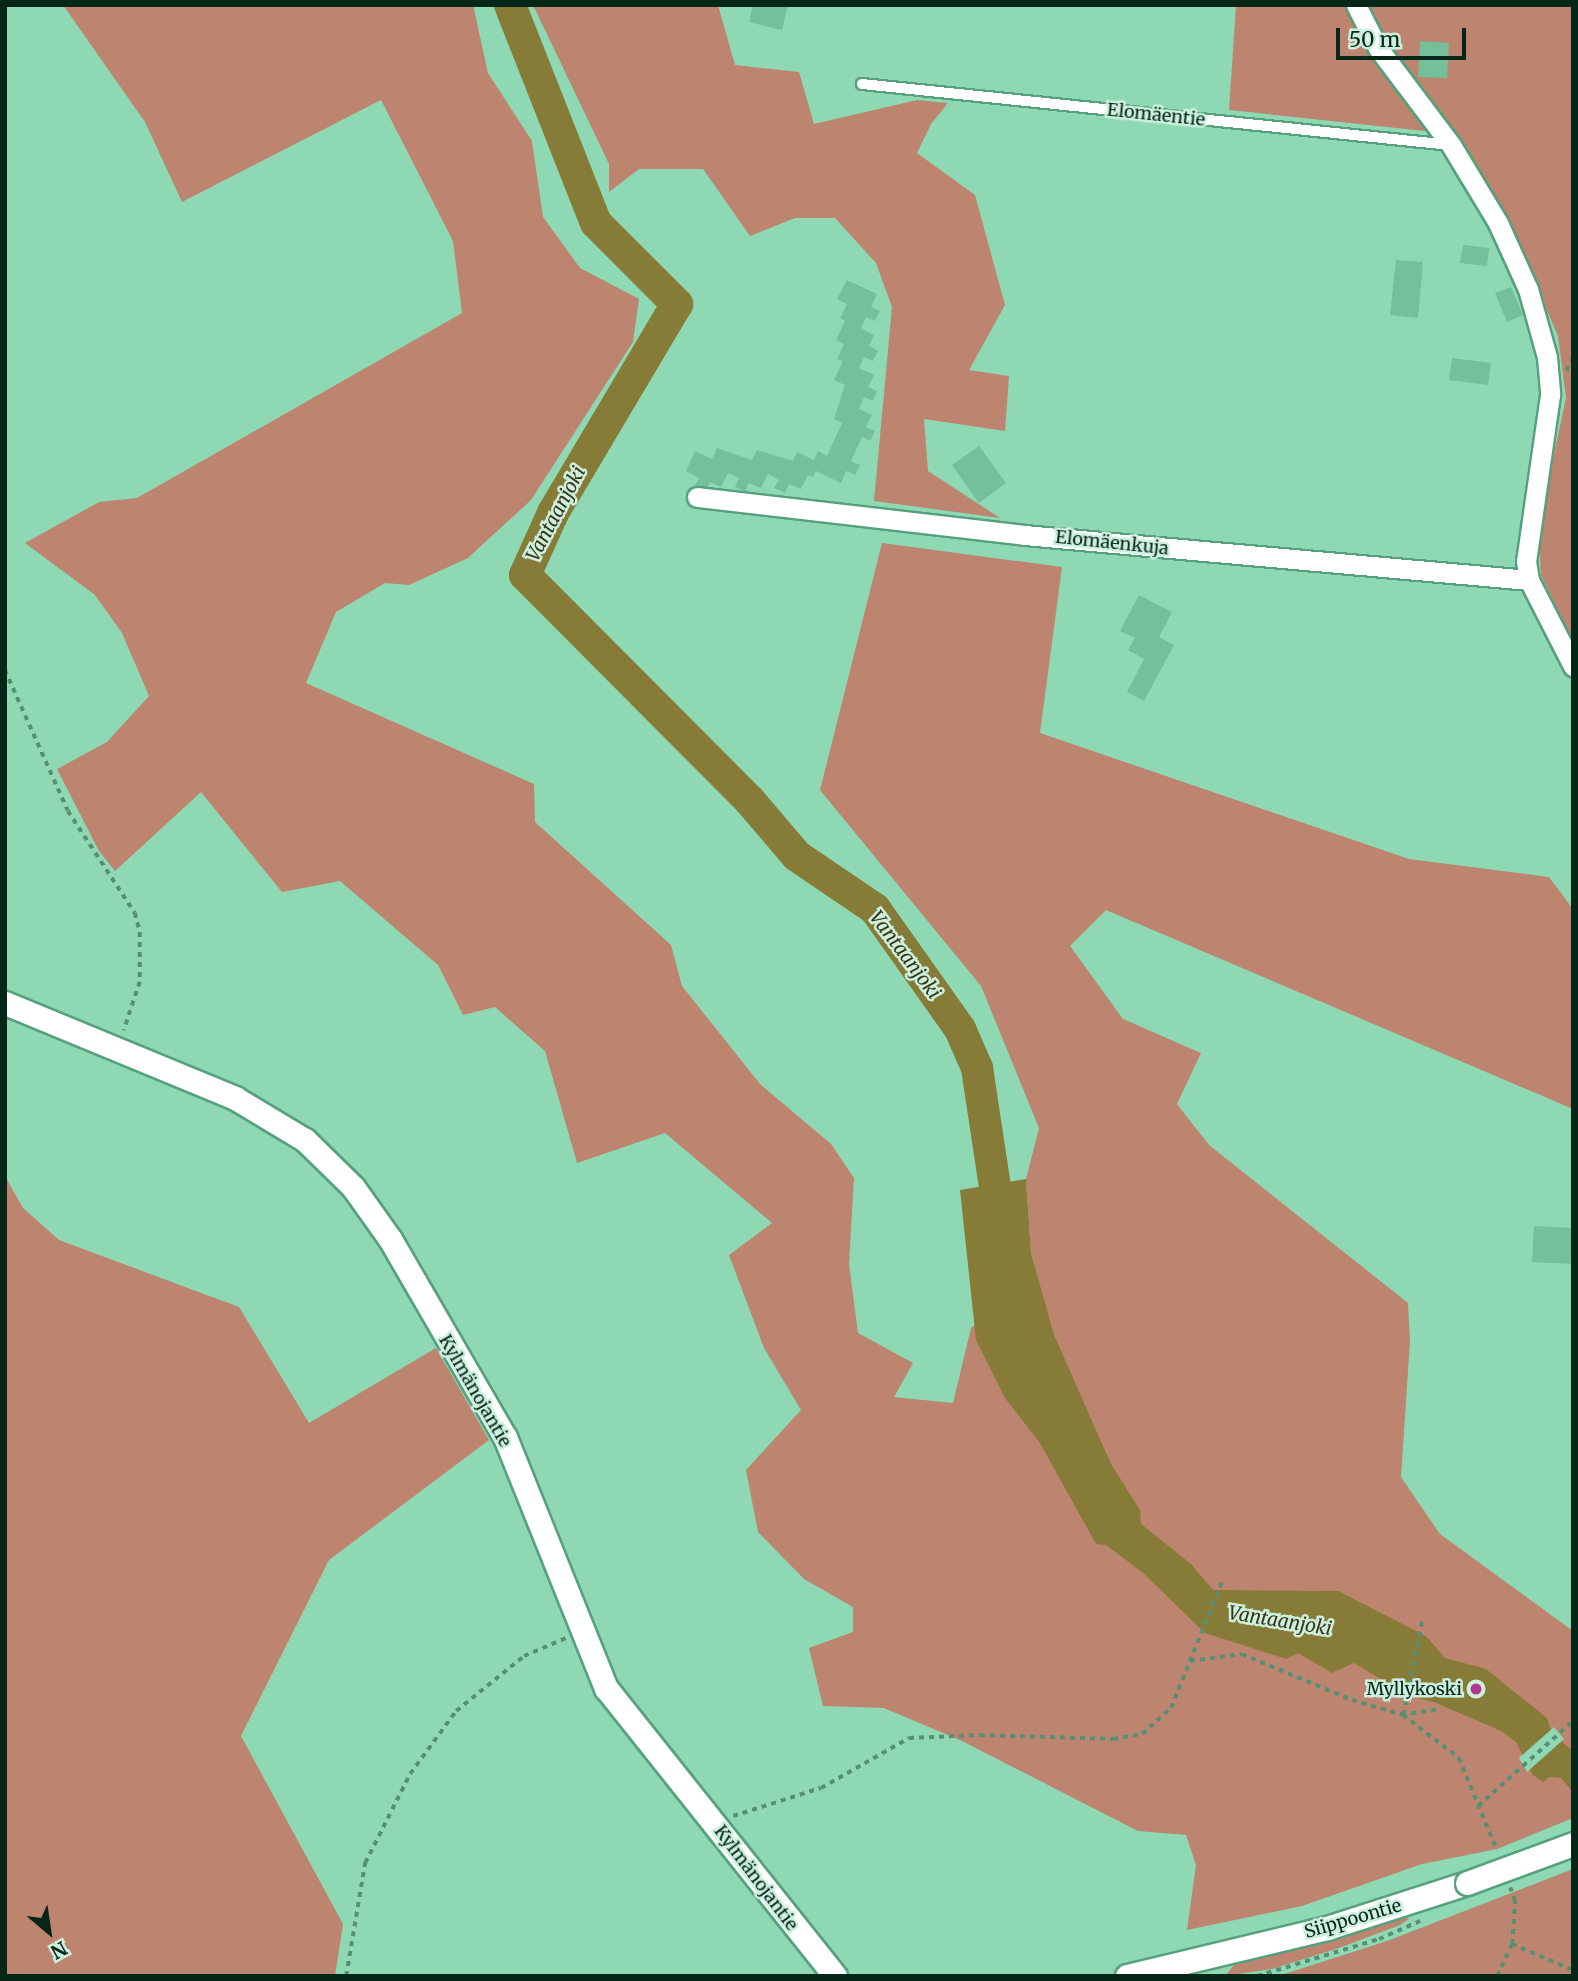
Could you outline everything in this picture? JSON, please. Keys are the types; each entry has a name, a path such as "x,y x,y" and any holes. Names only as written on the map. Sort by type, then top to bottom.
{"street":[{"path":"1356,5 1378,48 1451,145 1498,223 1528,289 1548,357 1550,395 1528,534 1529,580 1573,666"},
{"name":"Elomäenkuja","path":"696,497 1024,535 1529,580"},
{"name":"Kylmänojantie","path":"5,1003 235,1098 304,1140 353,1187 390,1239 505,1437 606,1688 717,1826 828,1972"},
{"name":"Siippoontie","path":"1127,1976 1327,1928 1467,1883 1573,1844"}],"lane":[{"name":"Elomäentie","path":"862,84 1451,145"}],"path":[{"path":"5,670 68,811 135,913 140,932 140,982 136,1003 116,1048"},
{"path":"717,1826 738,1813 821,1788 909,1738 980,1735 1113,1739 1142,1734 1171,1708 1222,1581"},
{"path":"1403,1715 1422,1621"},
{"path":"346,1976 365,1863 410,1774 456,1711 524,1656 582,1632"},
{"path":"1190,1661 1241,1654 1352,1700 1403,1715 1459,1758 1478,1806 1573,1721"},
{"path":"1403,1715 1436,1710"},
{"path":"1257,1976 1379,1939 1426,1918"},
{"path":"1497,1976 1512,1944 1573,1970"}],"shaded area":[{"path":"63,5 473,5 488,73 532,141 543,217 580,268 639,299 633,342 531,500 468,558 409,585 385,583 336,612 306,683 534,784 535,822 671,945 682,986 760,1084 831,1144 854,1178 849,1264 858,1333 913,1363 894,1397 953,1403 971,1328 1039,1283 1031,1253 1026,1179 1039,1128 981,986 820,790 882,543 1062,567 1040,733 1409,859 1549,877 1573,909 1573,1109 1106,910 1070,946 1123,1019 1201,1053 1177,1104 1209,1145 1408,1303 1410,1341 1401,1477 1440,1534 1573,1631 1573,1818 1497,1849 1422,1864 1302,1906 1187,1930 1196,1865 1186,1835 1138,1831 962,1741 884,1708 823,1706 809,1648 853,1632 853,1607 804,1579 758,1532 746,1470 801,1410 764,1348 729,1255 772,1223 665,1133 577,1163 545,1051 495,1007 463,1015 438,965 340,881 282,892 201,792 115,871 99,851 57,769 107,742 149,696 122,633 95,595 25,543 99,502 137,498 462,313 453,241 381,100 182,202 145,122"},
{"path":"533,5 718,5 735,65 799,72 814,124 917,100 948,103 931,124 917,153 975,195 1005,305 969,370 1009,376 1005,431 924,419 928,471 1000,518 874,501 892,307 876,263 835,218 795,218 750,236 703,169 639,169 609,192 609,164"},
{"path":"1236,5 1573,5 1573,642 1541,575 1538,529 1566,398 1558,336 1505,214 1453,134 1229,110"},
{"path":"5,1176 23,1208 59,1240 239,1307 309,1423 436,1348 489,1440 329,1560 241,1736 343,1924 335,1976 5,1976"},
{"path":"1573,1869 1573,1976 1278,1976 1387,1941"},
{"path":"1409,1919 1400,1925 1339,1948 1272,1969 1225,1976 1234,1965"}],"water":[{"name":"Myllykoski","path":"1026,1179 1031,1253 1054,1335 1111,1464 1140,1510 1141,1524 1191,1564 1213,1590 1338,1591 1426,1636 1445,1658 1486,1669 1547,1718 1552,1733 1573,1751 1573,1792 1561,1778 1549,1777 1543,1782 1533,1775 1516,1742 1501,1731 1434,1702 1408,1696 1354,1663 1332,1673 1298,1653 1286,1659 1205,1633 1142,1572 1106,1545 1096,1544 1040,1443 1005,1398 976,1340 960,1190"}],"pier":[{"path":"1554,1727 1564,1739 1527,1772 1519,1758"}],"building":[{"path":"753,5 788,5 782,30 749,22"},
{"path":"1420,41 1449,43 1447,78 1418,77"},
{"path":"1463,245 1489,248 1487,266 1460,263"},
{"path":"1396,260 1423,262 1418,318 1390,315"},
{"path":"847,280 877,294 871,307 880,311 875,321 866,317 861,328 874,335 869,346 878,351 873,361 864,357 859,368 874,375 868,387 877,391 873,401 864,397 859,409 872,415 866,427 875,431 870,441 862,437 851,461 860,465 855,475 846,471 841,483 816,471 813,477 808,475 801,489 789,484 785,493 774,488 779,480 768,474 761,488 749,483 745,492 735,487 739,478 728,473 721,487 710,482 705,491 695,486 699,478 686,471 695,451 712,459 717,448 752,460 757,450 793,461 797,452 814,460 818,451 827,456 842,423 834,419 845,385 834,380 843,361 837,359 844,344 836,340 845,321 840,318 847,304 837,299"},
{"path":"1511,287 1523,315 1507,322 1495,293"},
{"path":"1452,358 1491,363 1488,385 1449,380"},
{"path":"979,446 1006,483 979,503 952,465"},
{"path":"1139,595 1172,612 1159,637 1174,645 1144,701 1127,692 1144,659 1128,650 1135,638 1120,631"},
{"path":"1534,1226 1573,1228 1573,1264 1532,1262"}],"waterway":[{"name":"Vantaanjoki","path":"510,5 596,223 677,304 553,513 525,575 750,801 797,856 875,909 960,1029 977,1068 1001,1227"}],"place":[{"name":"Myllykoski","path":"1476,1689"}]}
